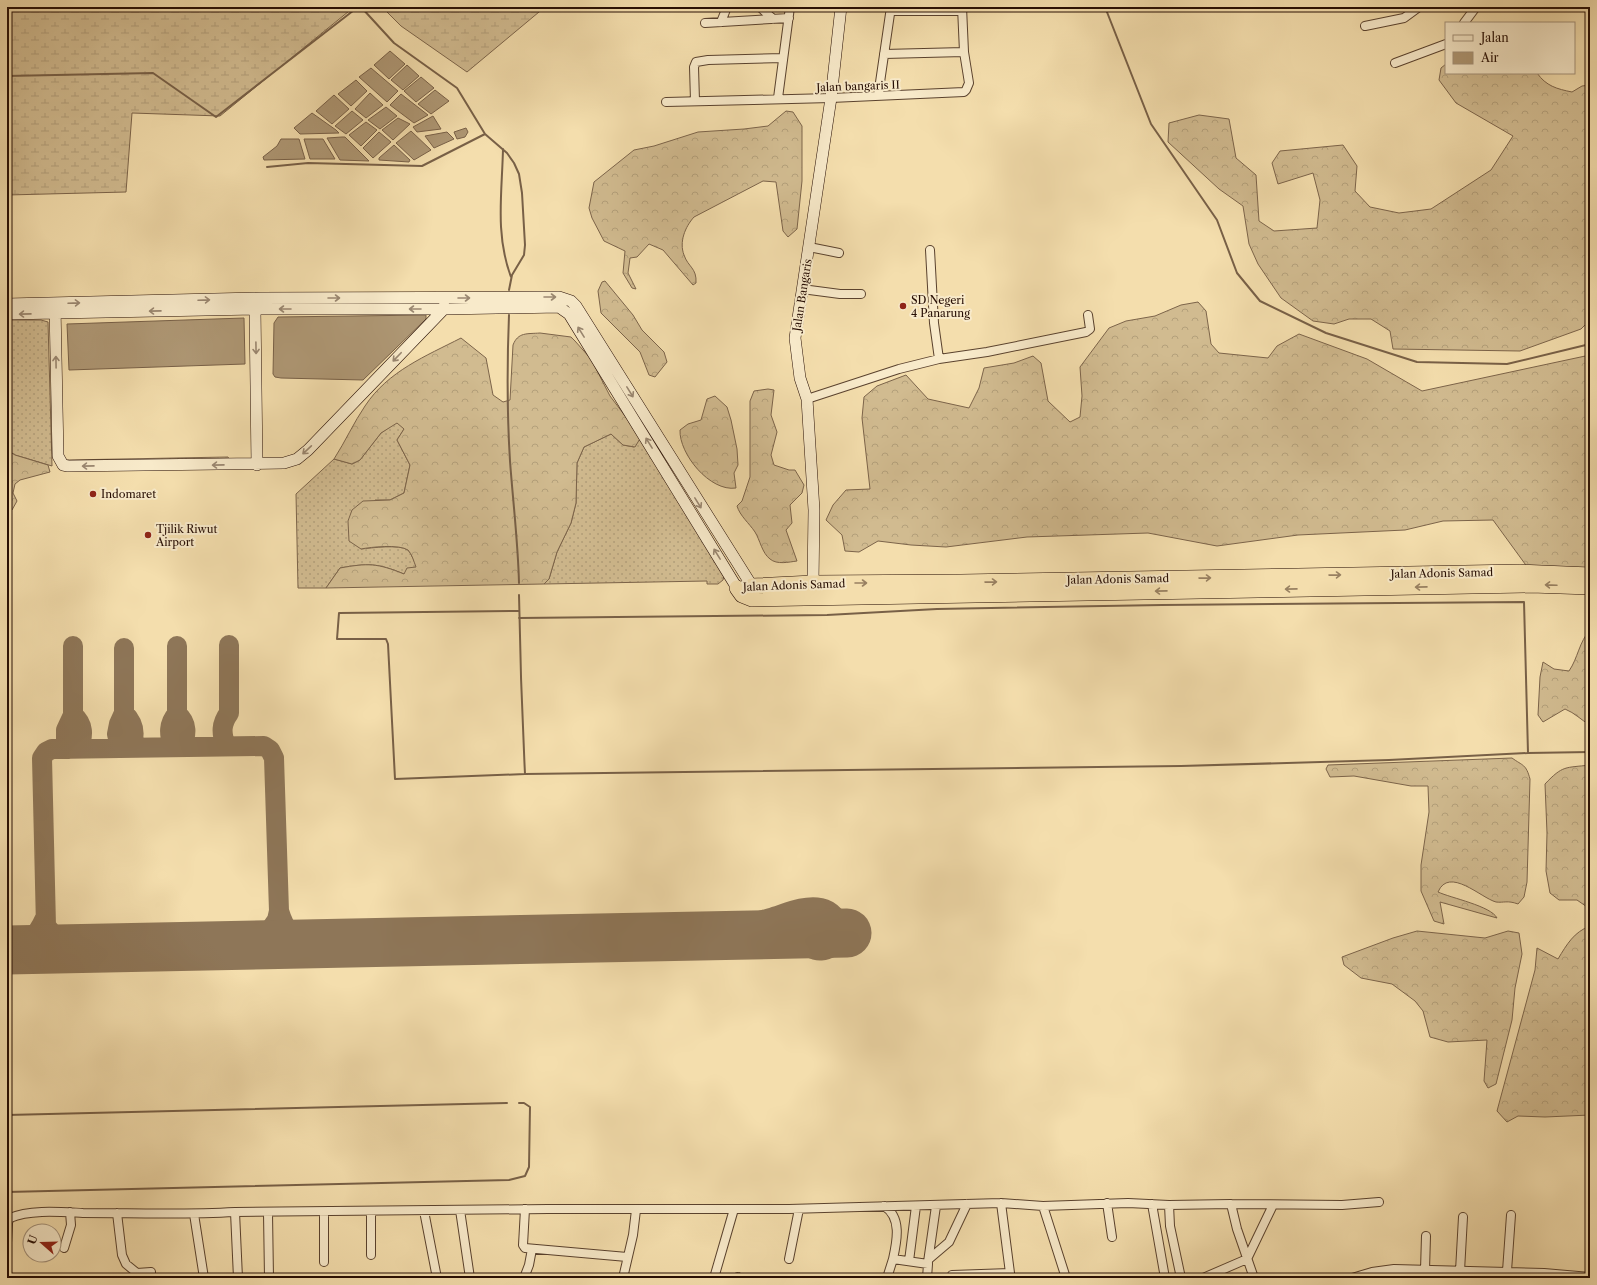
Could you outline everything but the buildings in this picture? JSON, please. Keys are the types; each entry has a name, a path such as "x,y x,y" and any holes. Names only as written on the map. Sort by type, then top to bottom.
{"highway":[{"name":"Jalan Adonis Samad","path":"737,588 742,596 752,599 961,589 1520,572 1590,575"},
{"name":"Jalan Adonis Samad","path":"752,586 813,583 961,589 1523,585 1590,587"}],"main road":[{"name":"Jalan Bangaris","path":"813,583 814,510 807,399 800,378 795,344 831,98 841,7"},
{"path":"511,303 559,297 576,306 752,586"},
{"path":"7,314 55,309 260,298 445,298 559,307 569,314 737,588"},
{"path":"55,309 58,456 63,465 257,464 284,463 297,459 444,309 445,298"},
{"path":"7,304 55,309 444,309 496,303"},
{"path":"255,308 257,464"},
{"name":"Jalan Adonis Samad","path":"737,588 752,586"}],"street":[{"path":"721,22 727,7"},
{"path":"760,7 773,19"},
{"path":"778,98 790,7"},
{"path":"1365,26 1404,18 1420,7"},
{"path":"1465,22 1476,7"},
{"path":"878,96 890,9 962,9"},
{"name":"Jalan bangaris II","path":"666,102 778,98 831,98 964,92 969,83 964,52 962,9"},
{"path":"705,23 789,18"},
{"path":"1395,63 1445,44"},
{"path":"884,54 964,52"},
{"path":"695,101 694,67 696,62 708,60 783,58"},
{"path":"809,247 839,253"},
{"path":"930,250 934,323 939,359"},
{"path":"802,289 840,294 861,294"},
{"path":"807,399 899,369 939,359 987,352 1086,332 1090,329 1088,315"},
{"path":"7,1243 8,1222 10,1218 24,1214 70,1212 194,1214 235,1212 268,1213 524,1209 799,1209 1001,1203 1043,1206 1107,1204 1342,1205 1379,1202"},
{"path":"952,1275 1010,1276 1001,1203"},
{"path":"893,1259 928,1261 949,1242 966,1204"},
{"path":"1107,1204 1112,1237"},
{"path":"1152,1204 1165,1278"},
{"path":"1231,1204 1246,1259 1254,1278"},
{"path":"1169,1205 1170,1226 1181,1278"},
{"path":"1203,1278 1246,1259 1273,1205"},
{"path":"884,1206 891,1211 895,1218 897,1241 887,1278"},
{"path":"909,1261 916,1206"},
{"path":"927,1278 936,1206"},
{"path":"1043,1206 1066,1278"},
{"path":"524,1209 523,1245 525,1248 627,1257"},
{"path":"714,1278 734,1209"},
{"path":"789,1259 799,1209"},
{"path":"460,1210 470,1278"},
{"path":"623,1278 633,1235 636,1210"},
{"path":"371,1211 371,1255"},
{"path":"424,1211 437,1278"},
{"path":"64,1248 71,1225 70,1212"},
{"path":"235,1212 238,1278"},
{"path":"324,1212 324,1262"},
{"path":"117,1213 124,1259 137,1273 151,1272"},
{"path":"268,1213 269,1278"},
{"path":"194,1214 204,1278"},
{"path":"1507,1271 1511,1215"},
{"path":"1460,1271 1463,1217"},
{"path":"1424,1270 1426,1236"},
{"path":"524,1278 529,1265 532,1249"},
{"path":"1352,1278 1382,1270 1424,1270 1435,1274 1460,1271 1507,1271 1590,1277"}],"green space":[{"path":"7,7 354,7 220,116 132,113 126,192 7,195"},
{"path":"382,7 545,7 467,72 401,26"},
{"path":"1445,65 1445,74 1538,74 1548,84 1561,90 1572,92 1582,86 1590,85 1590,320 1581,329 1520,351 1393,349 1390,331 1371,319 1349,319 1334,324 1313,321 1281,298 1258,264 1249,244 1243,206 1219,189 1168,142 1169,123 1199,115 1229,119 1236,158 1256,175 1259,221 1274,231 1317,228 1320,200 1313,173 1278,184 1272,163 1280,151 1343,145 1357,166 1355,191 1370,207 1399,213 1431,209 1491,170 1513,136 1456,103 1439,80 1441,68"},
{"path":"786,111 793,112 802,126 802,181 797,229 788,237 783,231 776,182 763,181 694,217 691,221 684,235 682,245 684,255 694,271 696,283 693,285 663,250 649,244 637,257 630,258 628,273 636,289 632,288 623,273 625,251 604,241 592,218 589,208 594,182 634,150 654,146 698,132 768,126"},
{"path":"605,281 633,315 642,330 664,352 667,362 655,377 649,375 640,352 601,313 598,291 602,282"},
{"path":"1198,302 1206,311 1211,344 1219,353 1268,358 1277,346 1299,334 1367,359 1422,391 1590,355 1590,569 1528,568 1493,520 1443,521 1405,530 1298,535 1217,546 1148,533 1027,537 946,547 878,541 859,552 845,551 842,535 826,520 833,505 846,490 870,489 862,418 864,397 877,386 906,375 928,399 969,408 979,388 984,368 1014,363 1033,356 1041,363 1048,401 1070,422 1080,417 1082,396 1080,367 1109,328 1126,321 1155,316 1181,305"},
{"path":"7,320 41,320 48,322 52,466 15,455 7,450"},
{"path":"540,333 571,337 575,341 591,359 610,396 641,437 635,447 623,445 611,434 584,447 577,463 576,503 571,523 557,552 549,579 544,584 326,588 340,568 358,565 372,565 404,574 407,568 416,567 412,556 408,550 404,548 385,546 361,549 349,541 348,521 352,510 363,501 390,500 404,493 410,465 397,440 404,429 397,423 381,433 360,460 352,464 334,459 361,412 374,394 385,383 408,366 461,338 486,358 493,395 503,402 510,400 513,345 520,336 524,334"},
{"path":"768,389 774,390 771,415 777,432 771,455 774,465 789,470 795,470 804,485 802,493 790,505 792,523 786,530 797,561 780,563 770,559 763,550 755,532 742,516 737,506 742,501 750,477 750,401 754,391"},
{"path":"715,396 727,407 731,420 737,449 738,465 734,473 736,488 726,488 707,478 690,460 681,440 680,430 688,424 701,420 707,399"},
{"path":"397,422 404,429 397,440 410,465 404,493 390,500 375,500 361,549 385,547 404,548 408,550 417,567 404,574 373,565 358,565 340,568 326,588 298,588 296,494 334,459 352,464 360,460 381,433"},
{"path":"611,434 623,445 634,447 641,437 724,576 723,580 718,584 707,584 707,581 544,584 549,579 557,552 571,523 576,503 577,463 584,447"},
{"path":"7,450 15,455 48,465 50,472 20,480 15,484 13,493 17,501 12,510 7,510"},
{"path":"228,457 229,459 65,461 67,460"},
{"path":"1590,630 1590,725 1572,712 1565,709 1543,722 1538,715 1540,677 1543,662 1554,669 1569,671 1575,661 1583,640"},
{"path":"1512,758 1525,768 1530,779 1527,882 1524,897 1518,904 1496,902 1466,886 1450,882 1443,885 1438,892 1479,906 1497,918 1440,902 1444,924 1434,921 1421,891 1421,865 1429,812 1428,786 1411,786 1354,776 1330,777 1326,769 1328,765"},
{"path":"1590,765 1590,909 1577,900 1559,900 1550,893 1546,871 1547,833 1545,784 1556,773 1565,768"},
{"path":"1590,926 1590,1115 1545,1117 1518,1116 1507,1122 1497,1111 1535,970 1537,948 1558,959 1575,935"},
{"path":"1417,931 1485,938 1508,931 1519,933 1522,954 1515,988 1512,1020 1496,1084 1488,1088 1484,1081 1487,1040 1448,1042 1430,1037 1423,1011 1415,1001 1392,984 1361,978 1344,965 1342,957 1393,938"}],"water":[{"path":"390,51 405,64 389,79 374,65"},
{"path":"407,65 419,76 403,90 391,80"},
{"path":"371,68 398,91 387,102 359,77"},
{"path":"421,77 434,88 416,102 404,91"},
{"path":"356,80 367,91 351,106 338,94"},
{"path":"435,90 449,101 431,114 418,104"},
{"path":"370,93 383,105 366,118 355,109"},
{"path":"401,94 428,115 414,123 390,105"},
{"path":"334,95 349,109 332,124 316,111"},
{"path":"386,107 397,116 380,129 368,120"},
{"path":"352,111 363,120 346,134 335,126"},
{"path":"312,113 339,133 300,134 294,128"},
{"path":"433,116 441,129 417,132 413,127"},
{"path":"398,118 410,124 393,140 382,130"},
{"path":"366,122 377,130 361,146 349,135"},
{"path":"466,128 468,132 465,137 457,139 454,132"},
{"path":"411,131 431,150 414,160 396,143"},
{"path":"379,132 391,142 373,158 363,148"},
{"path":"447,132 454,139 434,148 425,136"},
{"path":"345,137 369,161 340,160 327,138"},
{"path":"281,139 299,139 305,159 264,160 263,157 277,146"},
{"path":"304,139 323,139 335,159 310,159"},
{"path":"394,145 410,160 409,162 379,160 379,158"},
{"path":"426,315 426,319 363,380 281,378 275,377 273,374 274,323 278,317"},
{"path":"244,318 245,364 69,370 67,324"}],"waterway":[{"path":"7,76 153,73 216,117 358,7"},
{"path":"361,7 394,43 457,88 485,134 507,153 514,163 519,174 522,193 525,245 524,255 512,275 509,290"},
{"path":"1105,7 1151,124 1217,220 1237,273 1260,301 1326,333 1417,362 1507,364 1590,344"},
{"path":"267,167 308,163 422,166 485,134"},
{"path":"503,149 501,229 506,261 511,277"},
{"path":"509,315 508,425 519,583"},
{"path":"519,595 519,617 520,640 521,684 525,774 1181,766 1389,760 1528,753 1524,602 1162,605 937,609 827,615 519,618"},
{"path":"519,611 339,613 337,639 386,639 388,644 395,779 525,774"},
{"path":"1528,753 1590,752"},
{"path":"7,1115 507,1103"},
{"path":"7,1192 509,1180 525,1176 529,1167 530,1107 524,1103 519,1103"}],"taxiway":[{"path":"226,746 223,737 223,725 229,713 229,645"},
{"path":"69,749 66,741 66,730 73,715 73,646"},
{"path":"173,747 170,729 177,714 177,646"},
{"path":"123,748 119,742 117,734 119,724 124,713 124,648"},
{"path":"124,713 132,725 134,734 130,748"},
{"path":"177,714 185,725 185,734 181,747"},
{"path":"73,715 79,722 82,730 78,748"},
{"path":"152,947 72,946 57,938 46,926 42,758 46,752 52,749 264,746 270,750 274,758 279,911 284,925 291,934 295,937 315,944"},
{"path":"708,936 795,910 814,907 825,909 831,913 836,918 840,929 840,934 835,944 821,951 809,947 799,934"},
{"path":"239,945 263,940 277,920 279,911"},
{"path":"7,949 21,945 35,935 45,918"}],"runway":[{"path":"7,950 847,933"}],"place":[{"name":"SD Negeri 4 Panarung","path":"903,306"},
{"name":"Indomaret","path":"93,494"},
{"name":"Tjilik Riwut Airport","path":"148,535"}]}
